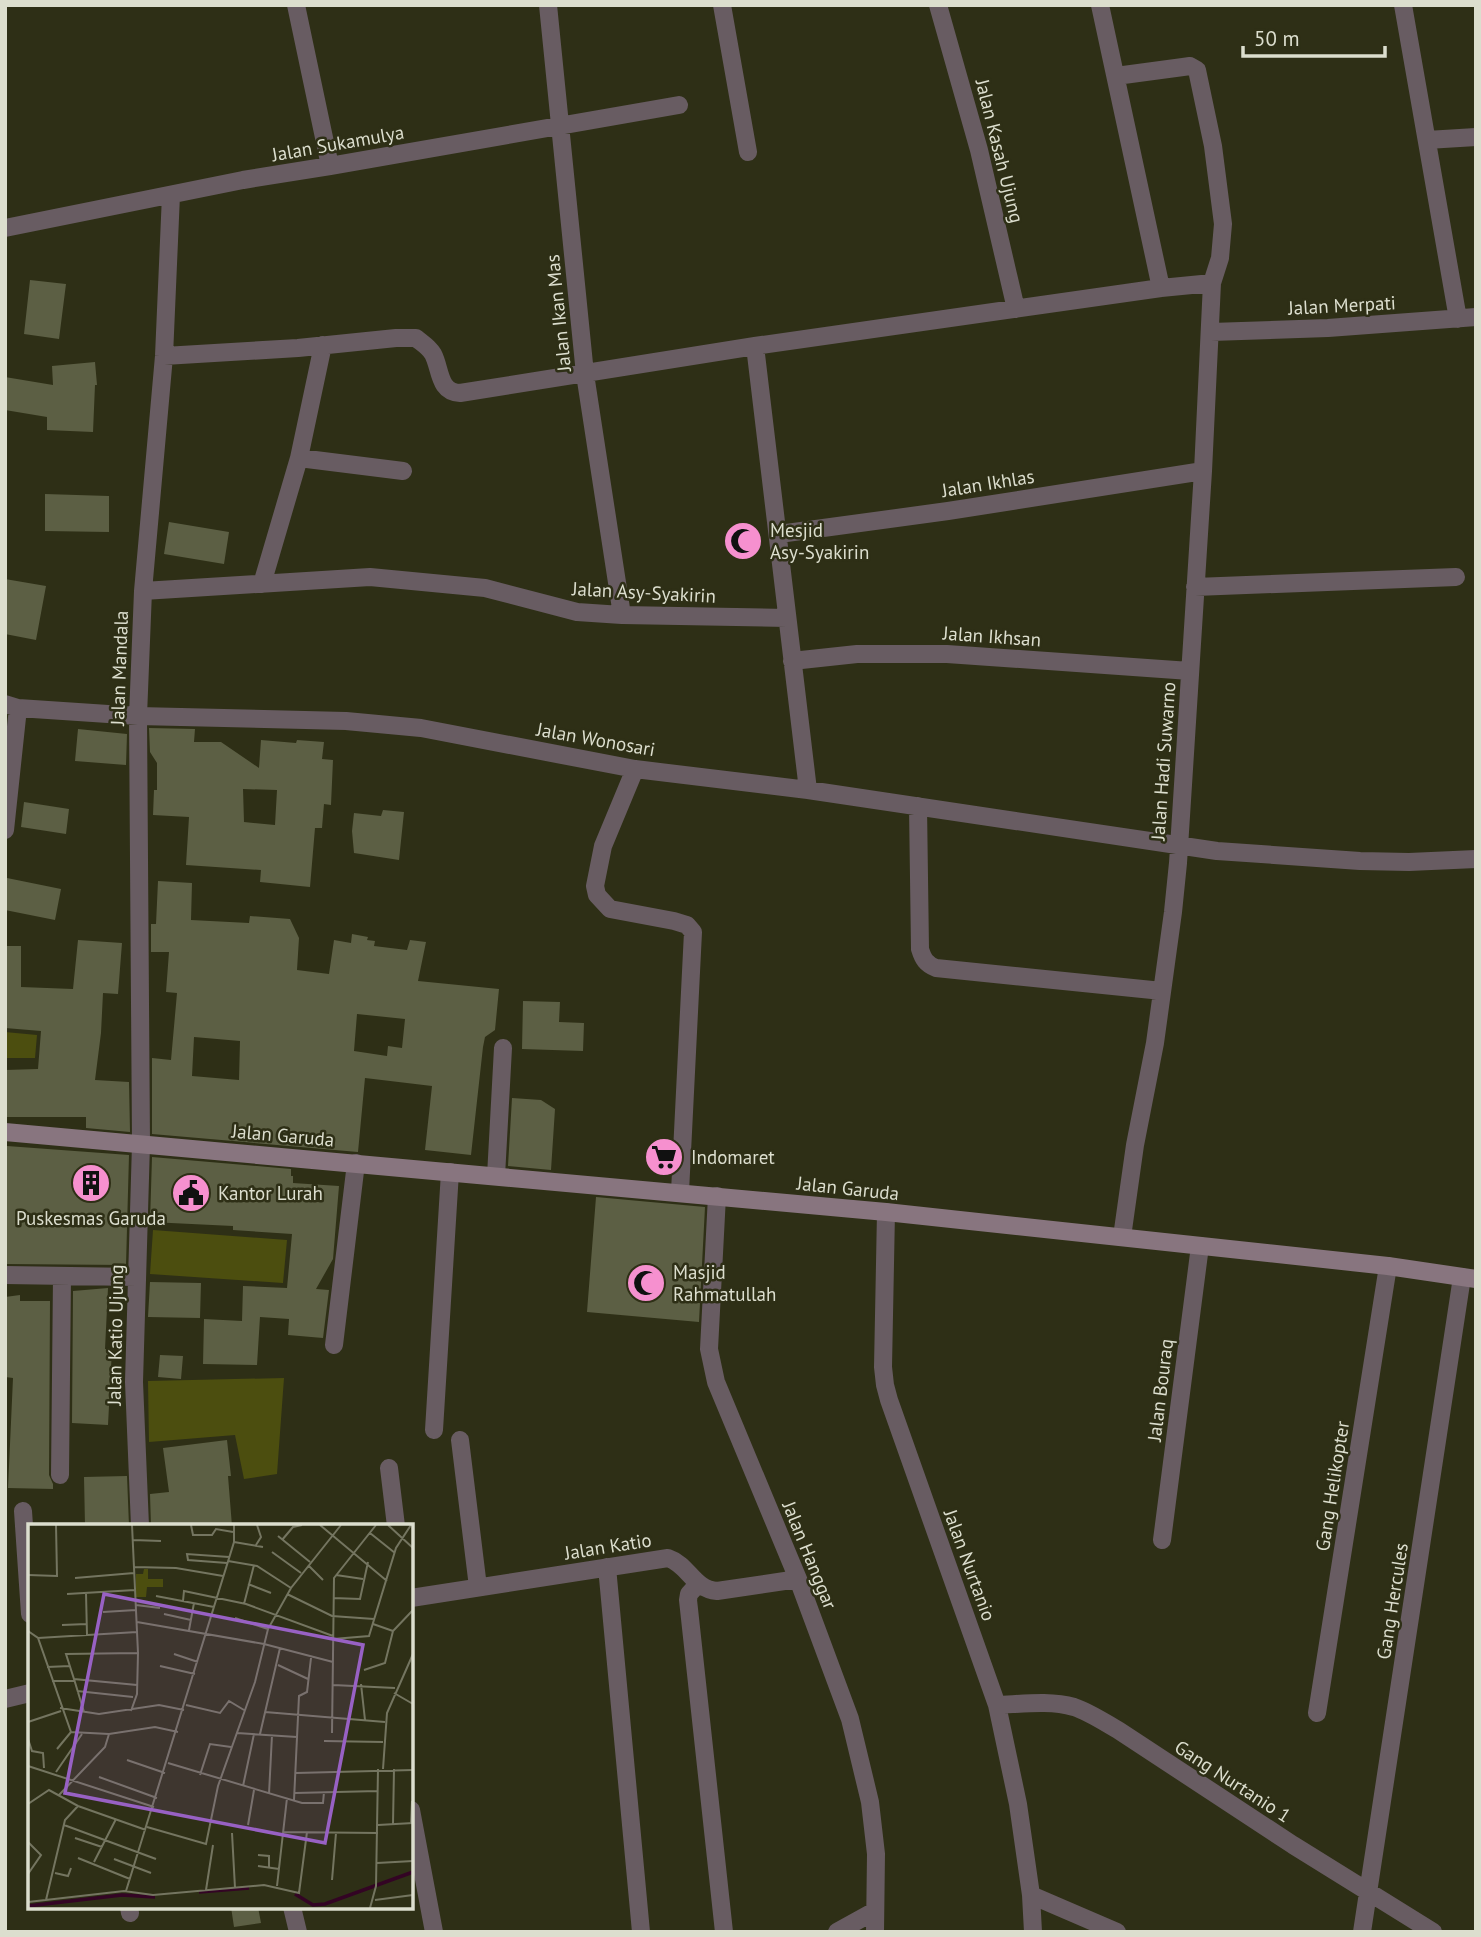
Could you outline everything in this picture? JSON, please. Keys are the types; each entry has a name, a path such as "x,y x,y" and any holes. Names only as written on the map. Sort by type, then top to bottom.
{"street":[{"path":"296,5 330,166"},
{"name":"Jalan Ikan Mas","path":"548,5 585,374 622,615"},
{"path":"722,5 748,152"},
{"name":"Jalan Kasah Ujung","path":"938,5 976,138 1016,309"},
{"path":"1100,5 1161,288"},
{"path":"1404,5 1427,140 1467,318"},
{"name":"Jalan Hadi Suwarno","path":"1116,76 1190,66 1199,74 1213,146 1223,224 1220,258 1212,283 1203,471 1173,912 1155,1043 1135,1145 1122,1237"},
{"name":"Jalan Sukamulya","path":"5,228 243,180 679,105"},
{"path":"1427,140 1476,137"},
{"name":"Jalan Mandala","path":"141,1144 138,716 143,591 164,356 171,195"},
{"path":"164,356 416,338 432,353 443,384 452,393 755,346 1212,283"},
{"name":"Jalan Merpati","path":"1211,332 1328,328 1467,318"},
{"path":"262,584 299,458 323,345"},
{"path":"755,346 808,790"},
{"path":"299,458 403,471"},
{"name":"Jalan Ikhlas","path":"779,534 1203,471"},
{"name":"Jalan Asy-Syakirin","path":"143,591 370,577 485,588 577,612 787,618"},
{"path":"1195,587 1456,577"},
{"name":"Jalan Ikhsan","path":"792,661 857,654 934,653 1190,671"},
{"path":"5,830 12,706"},
{"name":"Jalan Wonosari","path":"12,706 138,716 346,721 421,728 635,769 808,790 1217,851 1360,861 1476,859"},
{"path":"635,769 603,846 595,886 597,895 610,909 674,921 687,925 692,932 680,1192"},
{"path":"918,806 920,949 928,964 936,968 1162,991"},
{"path":"496,1176 503,1048"},
{"name":"Jalan Garuda","path":"5,1132 886,1212 1388,1266 1469,1278"},
{"name":"Jalan Katio Ujung","path":"140,1524 134,1382 141,1144"},
{"path":"334,1345 356,1163"},
{"path":"434,1430 450,1172"},
{"name":"Jalan Hanggar","path":"718,1196 709,1349 716,1382 798,1579 850,1719 870,1802 876,1854 875,1932"},
{"name":"Jalan Nurtanio","path":"886,1212 883,1367 888,1400 998,1705 1018,1804 1031,1895 1033,1932"},
{"name":"Jalan Bouraq","path":"1162,1540 1200,1246"},
{"name":"Gang Helikopter","path":"1317,1713 1388,1266"},
{"path":"5,1275 136,1277"},
{"path":"60,1475 62,1276"},
{"name":"Gang Hercules","path":"1362,1932 1469,1278"},
{"path":"460,1440 478,1587"},
{"path":"389,1468 396,1524"},
{"path":"23,1511 28,1585"},
{"name":"Jalan Katio","path":"413,1598 668,1558 684,1567 698,1584"},
{"path":"607,1567 641,1932"},
{"path":"723,1932 689,1594 698,1584 708,1590 717,1591 798,1579"},
{"path":"5,1699 28,1693"},
{"name":"Gang Nurtanio 1","path":"998,1705 1054,1703 1074,1707 1095,1717 1433,1932"},
{"path":"413,1821 434,1932"},
{"path":"1031,1895 1117,1932"},
{"path":"293,1909 299,1932"},
{"path":"837,1932 876,1911"}],"shaded area":[{"path":"5,1032 37,1035 35,1058 5,1058"},
{"path":"153,1230 287,1240 283,1283 150,1274"},
{"path":"284,1378 277,1474 244,1479 235,1435 149,1442 148,1381"}],"building":[{"path":"30,280 66,284 59,339 24,334"},
{"path":"95,362 97,385 93,432 47,430 47,417 5,410 5,377 53,385 52,366"},
{"path":"45,494 109,496 109,532 45,531"},
{"path":"169,522 229,532 224,564 164,554"},
{"path":"5,579 46,586 36,640 5,634"},
{"path":"149,728 195,729 194,742 221,742 259,768 261,740 324,742 322,759 333,760 331,805 324,804 322,828 315,828 310,887 260,882 261,870 186,865 189,817 153,815 157,763 150,752","holes":["243,789 277,790 275,825 244,822"]},
{"path":"78,729 127,734 126,765 75,761"},
{"path":"24,802 69,809 66,834 21,827"},
{"path":"383,810 404,812 399,860 354,853 354,813 381,816"},
{"path":"7,878 61,889 55,920 5,910"},
{"path":"158,881 192,883 191,920 249,923 250,916 290,919 299,938 297,970 329,974 334,940 351,943 352,934 368,937 367,940 375,941 374,946 407,950 410,940 426,942 418,981 499,989 495,1030 485,1037 483,1047 471,1155 425,1150 432,1086 365,1078 358,1152 152,1134 152,1058 171,1060 177,993 166,992 169,952 151,952 151,924 156,924","holes":["357,1014 405,1019 402,1048 388,1046 387,1056 354,1051","194,1037 240,1041 239,1080 192,1076"]},
{"path":"78,940 122,943 118,994 103,993 95,1080 129,1082 130,1132 86,1128 86,1117 5,1117 5,1070 38,1069 41,1031 5,1028 5,946 21,946 21,987 73,989"},
{"path":"523,1001 560,1002 559,1022 584,1023 583,1051 522,1049"},
{"path":"512,1098 541,1100 555,1109 551,1170 508,1166"},
{"path":"7,1146 129,1155 126,1265 5,1264"},
{"path":"152,1157 291,1169 293,1183 339,1186 333,1259 316,1289 329,1290 323,1338 288,1335 289,1319 260,1317 257,1365 203,1364 204,1319 242,1321 243,1286 287,1288 292,1234 233,1230 233,1226 150,1222"},
{"name":"Masjid Rahmatullah","path":"596,1197 705,1207 699,1322 587,1312"},
{"path":"150,1282 201,1283 200,1318 148,1317"},
{"path":"108,1288 105,1349 112,1349 108,1425 72,1423 73,1291"},
{"path":"20,1295 20,1301 50,1301 49,1475 53,1489 8,1488 13,1378 5,1377 5,1297"},
{"path":"160,1355 183,1356 181,1379 158,1377"},
{"path":"227,1440 232,1524 151,1524 150,1494 169,1492 163,1448"},
{"path":"127,1476 129,1524 85,1524 84,1477"},
{"path":"231,1909 258,1909 261,1923 234,1927"}],"place":[{"name":"Mesjid Asy-Syakirin","path":"743,541"},
{"name":"Indomaret","path":"664,1157"},
{"name":"Puskesmas Garuda","path":"91,1183"},
{"name":"Kantor Lurah","path":"191,1193"},
{"name":"Masjid Rahmatullah","path":"646,1283"}]}
